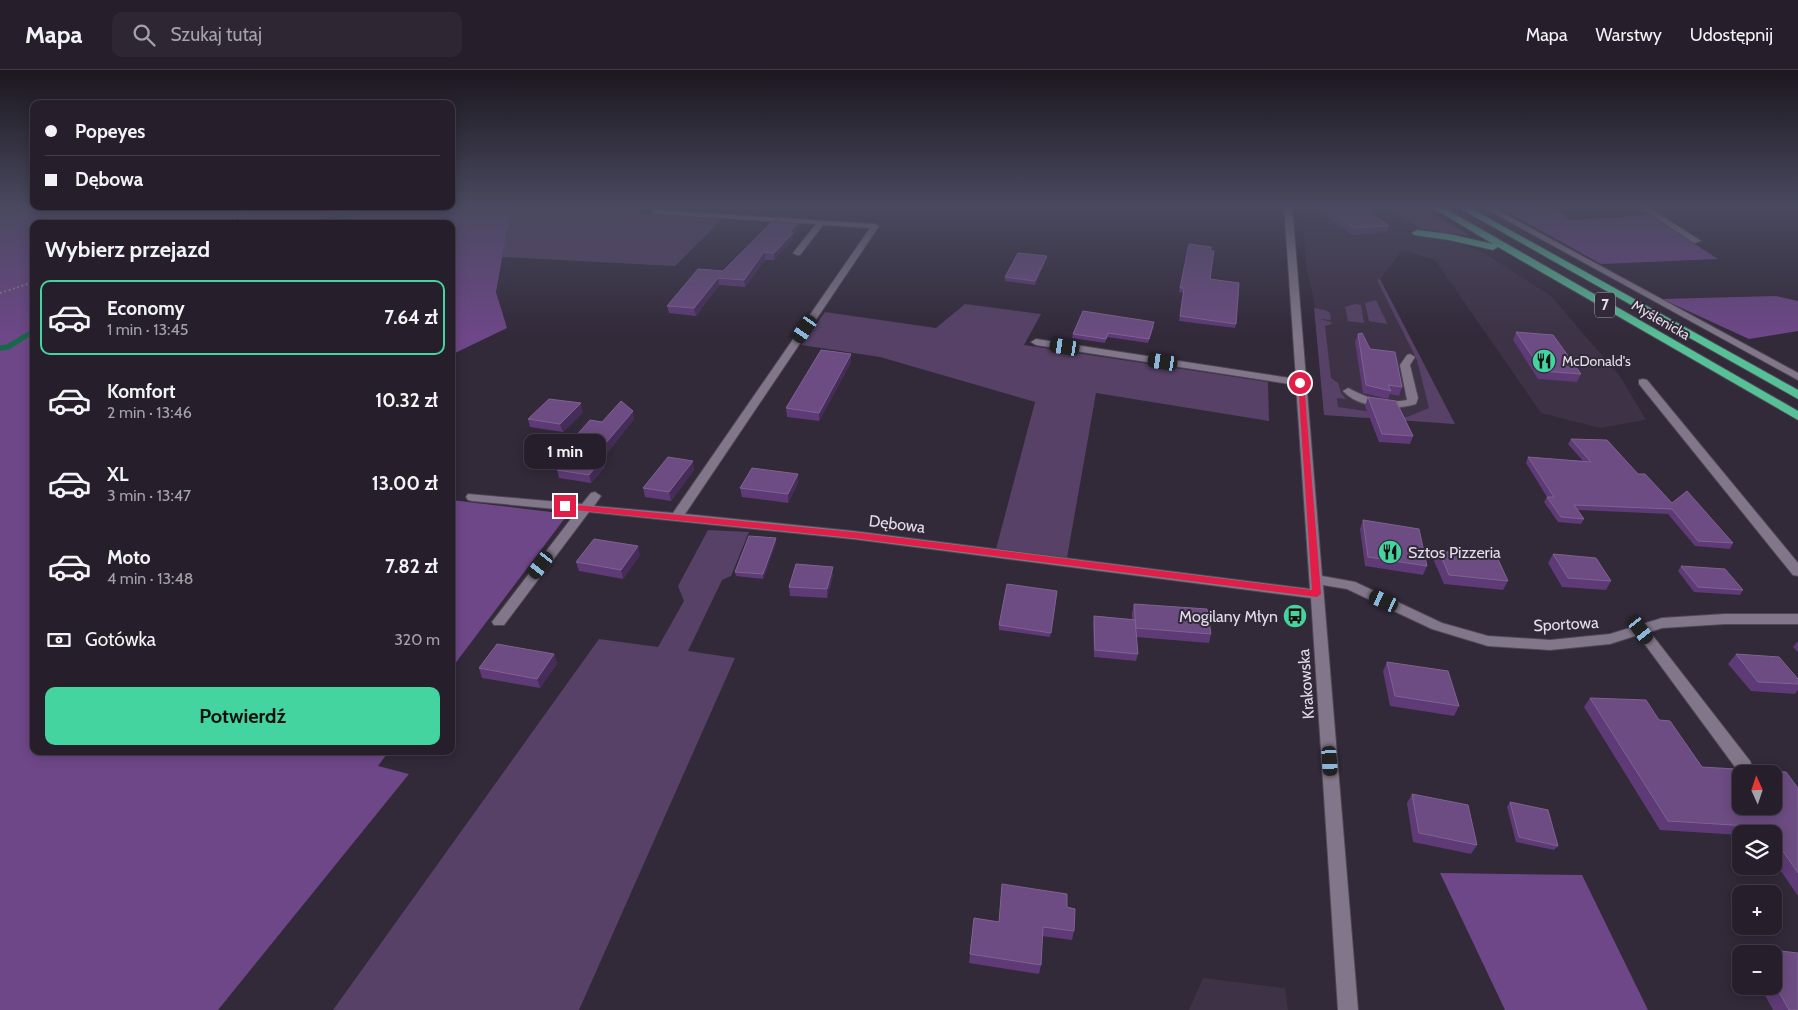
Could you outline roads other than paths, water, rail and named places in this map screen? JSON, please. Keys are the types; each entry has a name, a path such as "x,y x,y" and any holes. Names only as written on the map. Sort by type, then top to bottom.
{"highway":[{"path":"1499,249 1519,255"},
{"name":"Myślenicka","path":"1508,249 1798,416"},
{"name":"Myślenicka","path":"1536,249 1798,395"}],"street":[{"path":"797,253 800,249"},
{"path":"677,517 859,249"},
{"name":"Krakowska","path":"1291,249 1348,1010"},
{"path":"1563,249 1798,377"},
{"path":"1036,342 1300,383"},
{"path":"1348,391 1364,400 1402,405 1409,404 1413,398 1405,365 1410,357"},
{"path":"1643,382 1798,572"},
{"path":"499,622 595,496"},
{"name":"Dębowa","path":"472,497 853,535 1317,594"},
{"name":"Sportowa","path":"1316,579 1350,585 1437,626 1488,641 1550,645 1610,639 1662,623 1725,619 1798,619"},
{"path":"1641,630 1743,765"}],"waterway":[{"path":"22,338 30,333"},
{"path":"0,348 8,347 24,337"}],"place":[{"name":"McDonald's","path":"1544,361"},
{"name":"Sztos Pizzeria","path":"1390,552"},
{"name":"Mogilany Młyn","path":"1295,616"}]}
